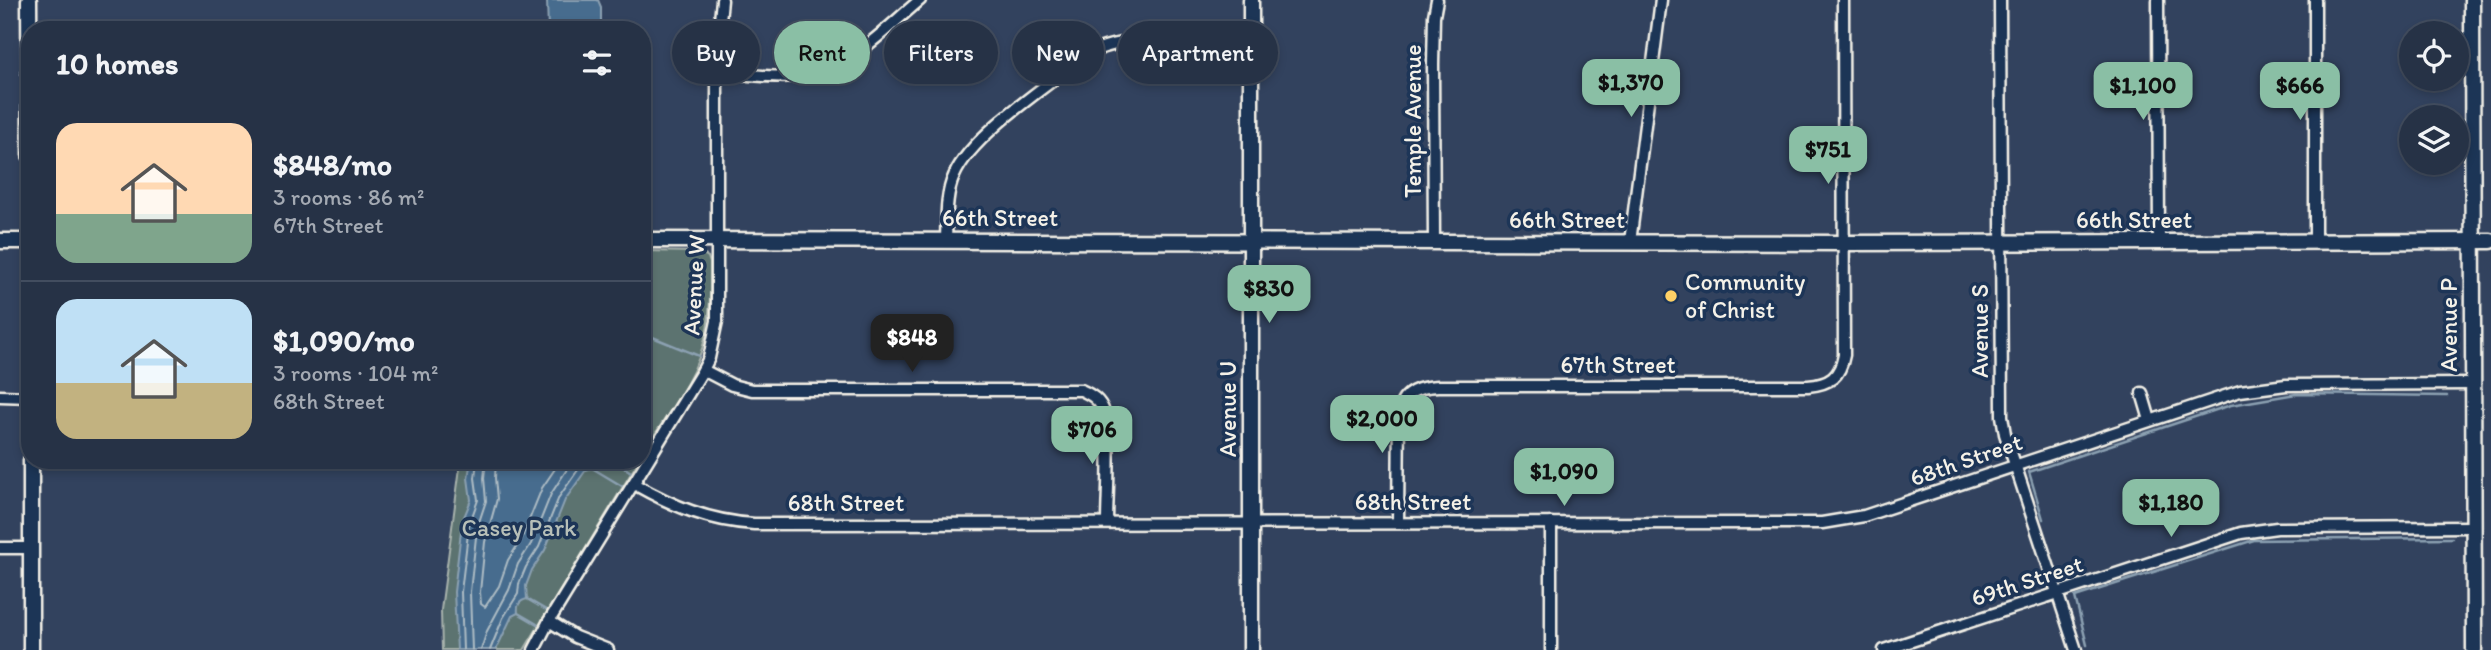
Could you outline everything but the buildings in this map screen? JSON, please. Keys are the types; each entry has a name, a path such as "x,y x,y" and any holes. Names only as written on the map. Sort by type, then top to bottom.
{"street":[{"path":"29,0 29,21"},
{"name":"Avenue W","path":"719,21 722,0"},
{"path":"760,74 813,74 830,68 847,59 920,0"},
{"name":"Avenue U","path":"1251,0 1251,21"},
{"name":"Temple Avenue","path":"1434,243 1433,64 1437,0"},
{"path":"1630,242 1661,0"},
{"path":"1843,0 1844,243"},
{"name":"Avenue S","path":"2000,0 2002,416 2015,466 2076,650"},
{"path":"2158,0 2159,243"},
{"path":"2315,0 2315,243"},
{"name":"Avenue P","path":"2472,0 2474,650"},
{"path":"946,240 947,198 954,176 965,156 984,135 1086,55 1102,47 1118,44"},
{"name":"Avenue W","path":"651,456 709,358 717,321 717,84"},
{"name":"Avenue U","path":"1251,84 1251,650"},
{"name":"66th Street","path":"651,240 1219,240 1251,243 2491,241"},
{"path":"0,241 21,241"},
{"name":"67th Street","path":"1398,523 1400,404 1415,389 1438,386 1808,386 1833,380 1842,367 1844,355 1844,243"},
{"path":"703,370 732,385 752,390 1070,388 1090,394 1100,402 1107,427 1107,523"},
{"name":"68th Street","path":"634,484 681,509 710,519 735,523 1835,522 1864,516 2221,396 2267,386 2472,384"},
{"path":"2142,393 2150,420"},
{"path":"0,396 21,397"},
{"path":"31,469 31,650"},
{"name":"Avenue W","path":"534,650 549,621 643,469"},
{"path":"1551,523 1551,650"},
{"name":"69th Street","path":"1884,650 2221,539 2262,529 2473,527"},
{"path":"0,548 32,548"},
{"path":"549,621 575,637 608,650"}],"green space":[{"path":"651,251 700,252 708,257 710,263 708,325 702,350 679,397 651,440"},
{"name":"Casey Park","path":"460,469 634,469 524,650 442,650 441,610"}],"water":[{"path":"547,0 598,0 601,7 601,21 548,21"},
{"path":"470,469 589,469 565,500 545,550 532,570 526,586 527,599 519,604 518,613 512,616 496,650 457,650 454,592 462,522 471,500"}],"waterway":[{"path":"651,336 699,356"},
{"path":"2043,519 2029,472 2231,405 2296,394 2447,396"},
{"path":"594,469 622,486"},
{"path":"626,469 631,472"},
{"path":"2087,645 2075,597 2254,540 2452,538"},
{"path":"527,599 546,610"},
{"path":"518,613 537,624"}],"place":[{"name":"Community of Christ","path":"1671,296"}]}
